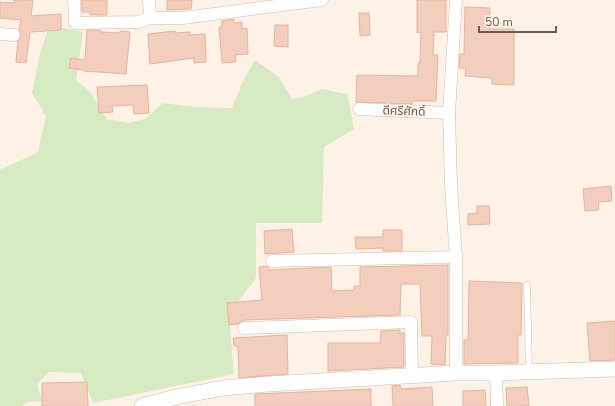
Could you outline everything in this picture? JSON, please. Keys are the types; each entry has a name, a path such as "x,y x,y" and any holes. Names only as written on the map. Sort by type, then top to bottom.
{"street":[{"path":"74,0 75,24 139,22 150,18 183,18 304,1 322,0"},
{"path":"148,0 150,18"},
{"path":"456,0 449,113 451,186 456,257 456,373"},
{"path":"0,34 14,35"},
{"name":"ดีศรีศักดิ์","path":"359,109 449,113"},
{"path":"272,261 456,257"},
{"path":"244,328 411,322 412,375"},
{"path":"142,406 176,397 246,385 456,373 615,369"},
{"path":"496,373 497,406"}],"lane":[{"path":"527,285 529,372"}],"green space":[{"path":"50,25 83,32 76,80 90,92 107,119 128,123 145,119 163,103 193,107 232,108 242,83 255,60 279,77 292,99 304,97 322,89 347,94 354,129 324,147 322,223 256,223 256,278 229,314 234,374 93,403 81,373 49,372 37,384 42,401 27,402 22,406 0,406 0,168 2,169 38,152 46,116 32,93 40,53"}],"building":[{"path":"14,0 33,0 31,16 61,14 61,30 30,32 26,63 16,62 18,41 21,36 19,30 21,20 0,18 0,2 14,3"},
{"path":"82,0 107,0 107,15 90,15 90,12 82,12"},
{"path":"167,0 192,0 191,9 167,10"},
{"path":"417,0 446,0 446,32 434,32 433,55 438,55 436,101 412,101 412,104 356,102 357,75 418,76 421,32 417,33"},
{"path":"465,7 490,8 489,29 514,29 514,85 492,84 492,78 465,76 466,68 459,68 460,54 464,54"},
{"path":"359,13 369,13 370,35 360,36"},
{"path":"234,19 234,23 242,22 242,29 247,28 248,54 235,55 236,62 222,63 219,27 222,27 222,21"},
{"path":"275,25 288,25 288,47 274,46"},
{"path":"87,30 101,30 101,32 120,33 120,31 130,32 126,74 84,71 69,68 71,58 85,60"},
{"path":"175,31 175,33 190,32 190,35 205,34 206,62 194,63 194,58 150,64 148,34"},
{"path":"147,85 149,113 134,114 133,105 112,106 113,112 99,113 97,87"},
{"path":"611,186 612,201 598,202 599,210 585,211 583,189"},
{"path":"477,206 489,206 490,224 468,225 468,214 477,213"},
{"path":"292,229 294,252 265,254 264,231"},
{"path":"383,230 402,230 402,251 383,251 383,248 356,249 355,237 383,237"},
{"path":"448,265 448,335 446,335 445,365 431,364 432,336 422,336 420,284 401,284 400,315 244,320 238,324 229,325 227,303 262,300 259,267 267,266 269,270 331,267 332,291 354,290 354,286 360,286 360,267"},
{"path":"469,281 522,283 521,335 518,335 518,363 464,364 464,340 468,340"},
{"path":"615,321 615,360 590,361 587,323"},
{"path":"400,330 400,333 404,333 404,367 328,371 328,343 380,343 381,331"},
{"path":"287,335 288,374 239,378 238,346 234,346 233,338"},
{"path":"87,382 88,406 42,406 42,383"},
{"path":"400,385 401,389 432,387 433,406 393,406 392,386"},
{"path":"527,387 529,406 507,406 506,388"},
{"path":"371,389 371,406 255,406 255,394"},
{"path":"485,390 486,406 463,406 463,391"}]}
